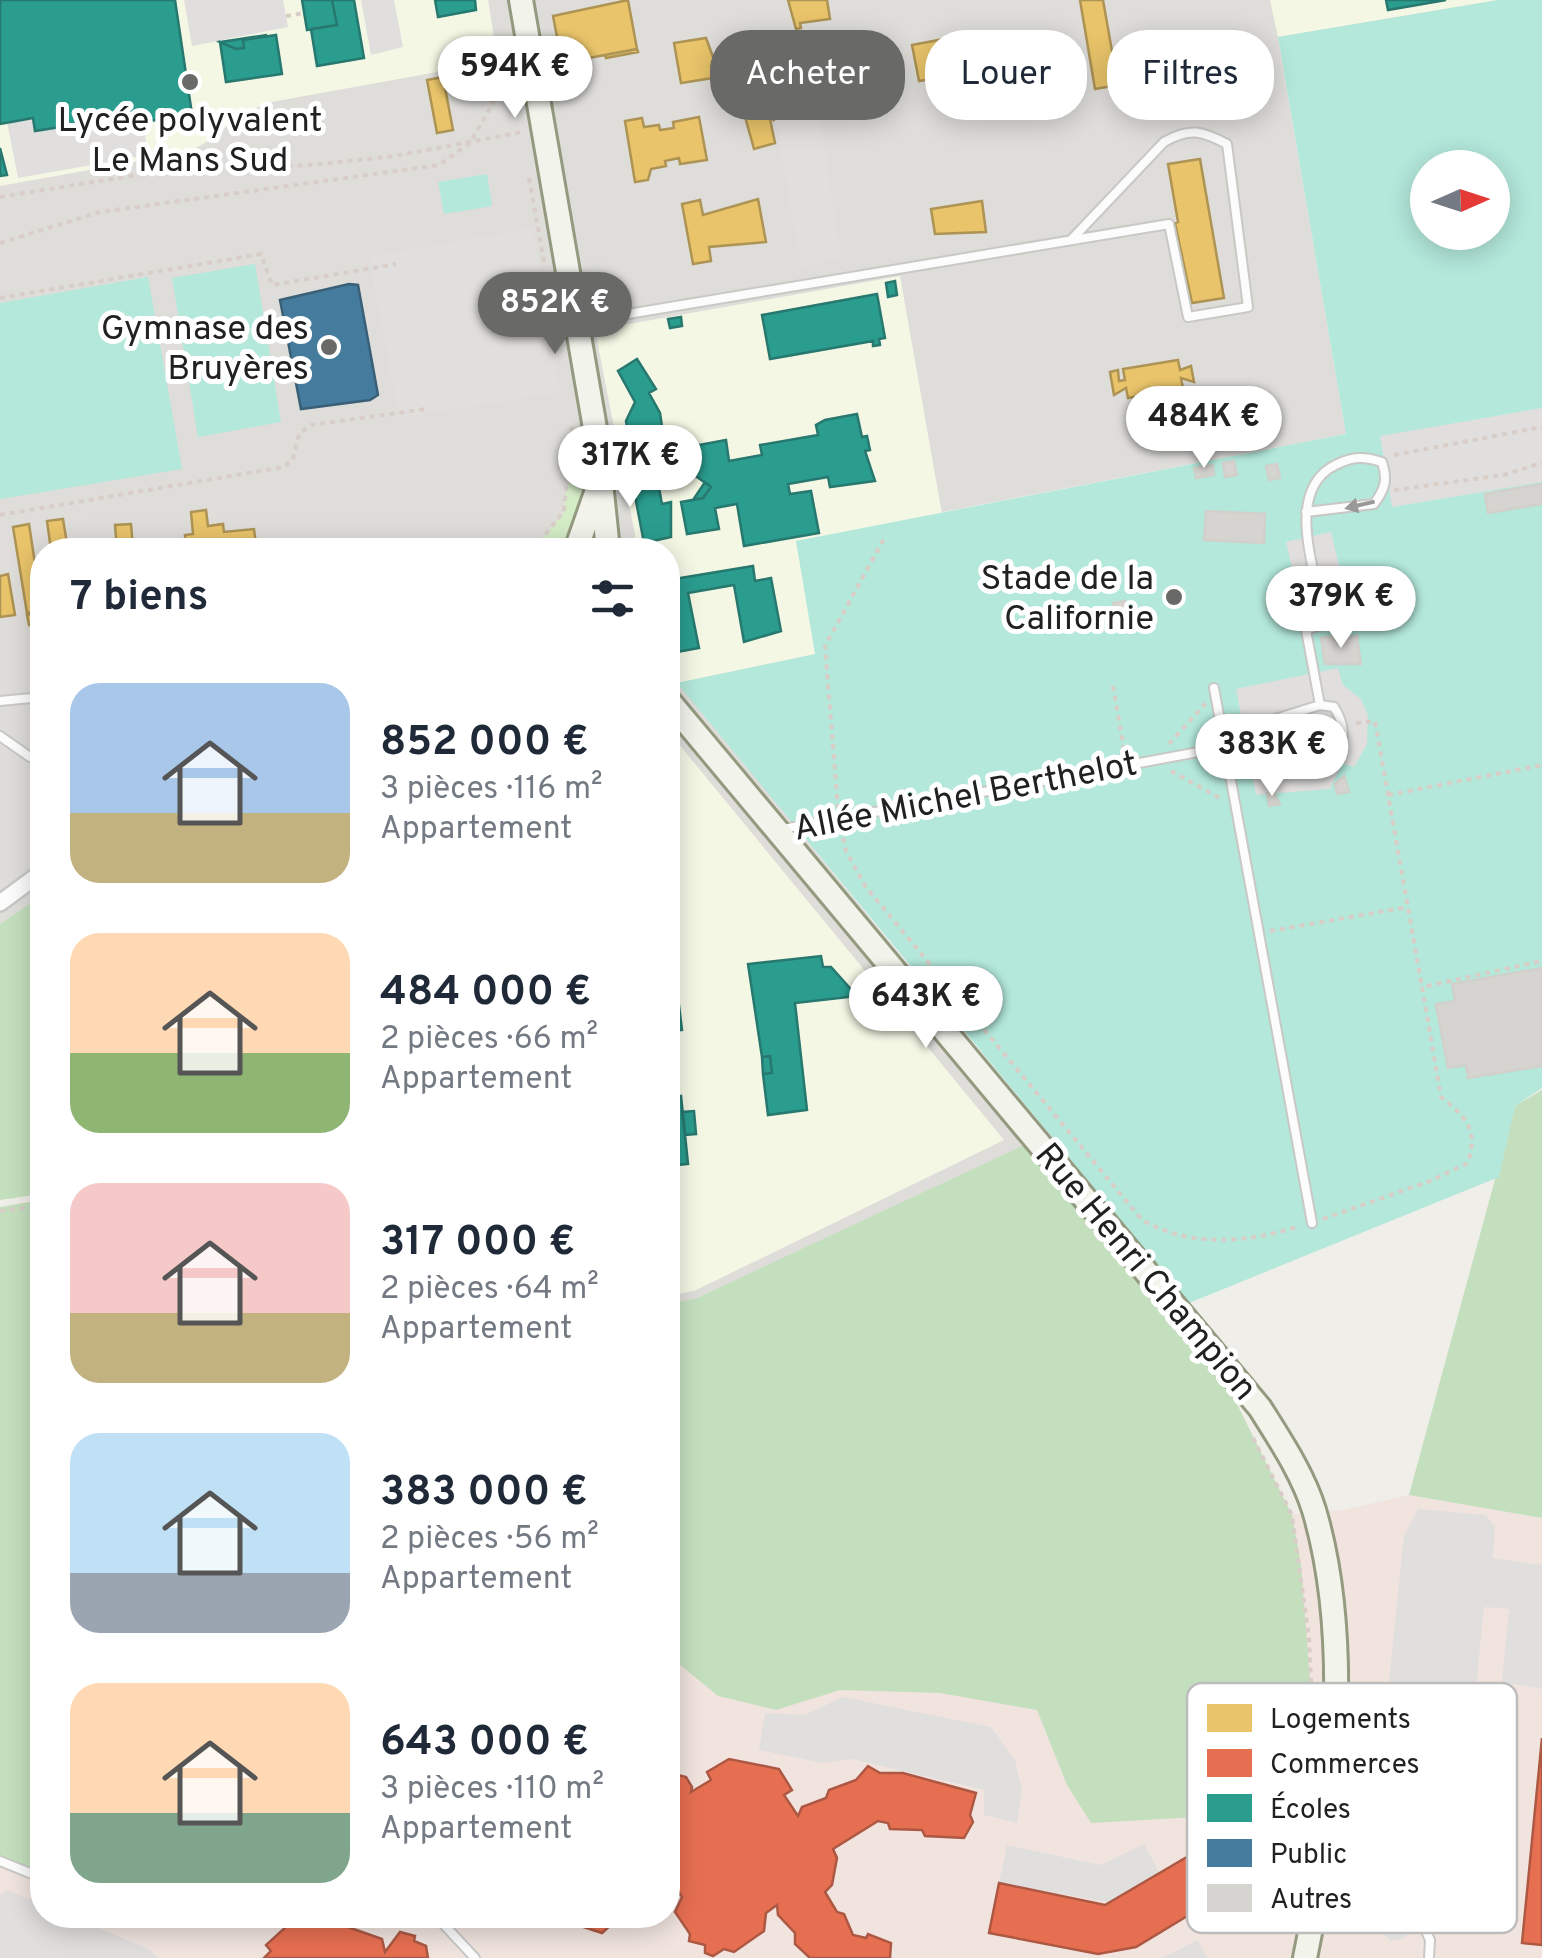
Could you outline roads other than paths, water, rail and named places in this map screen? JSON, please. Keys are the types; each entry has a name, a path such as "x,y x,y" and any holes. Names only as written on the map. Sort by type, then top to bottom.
{"street":[{"path":"521,0 601,475 607,538"},
{"path":"580,538 601,475"},
{"name":"Rue Henri Champion","path":"680,715 1260,1408 1298,1474 1322,1542 1333,1636 1332,1683"},
{"path":"0,902 30,881"},
{"name":"Rue Henri Champion","path":"1304,1958 1309,1933"}],"lane":[{"path":"576,323 1169,224 1188,317 1248,307 1226,144 1201,130 1183,131 1164,142 1071,240"},
{"path":"1306,512 1374,504 1384,491 1386,476 1382,462 1364,456 1345,459 1324,472 1310,490 1306,512 1326,623 1306,630 1320,706"},
{"path":"1214,688 1312,1222"},
{"path":"0,701 30,698"},
{"path":"1320,706 1334,707 1341,725 1338,752 1279,758 1273,738 1275,719 1282,713 1320,706"},
{"path":"0,736 30,754"},
{"name":"Allée Michel Berthelot","path":"774,831 1273,738"},
{"path":"0,753 8,744"},
{"path":"0,1861 30,1873"},
{"path":"448,1928 475,1958"},
{"path":"1427,1933 1429,1958"}],"place":[{"name":"Lycée polyvalent Le Mans Sud","path":"190,82"},
{"name":"Gymnase des Bruyères","path":"329,347"},
{"name":"Stade de la Californie","path":"1174,597"}]}
